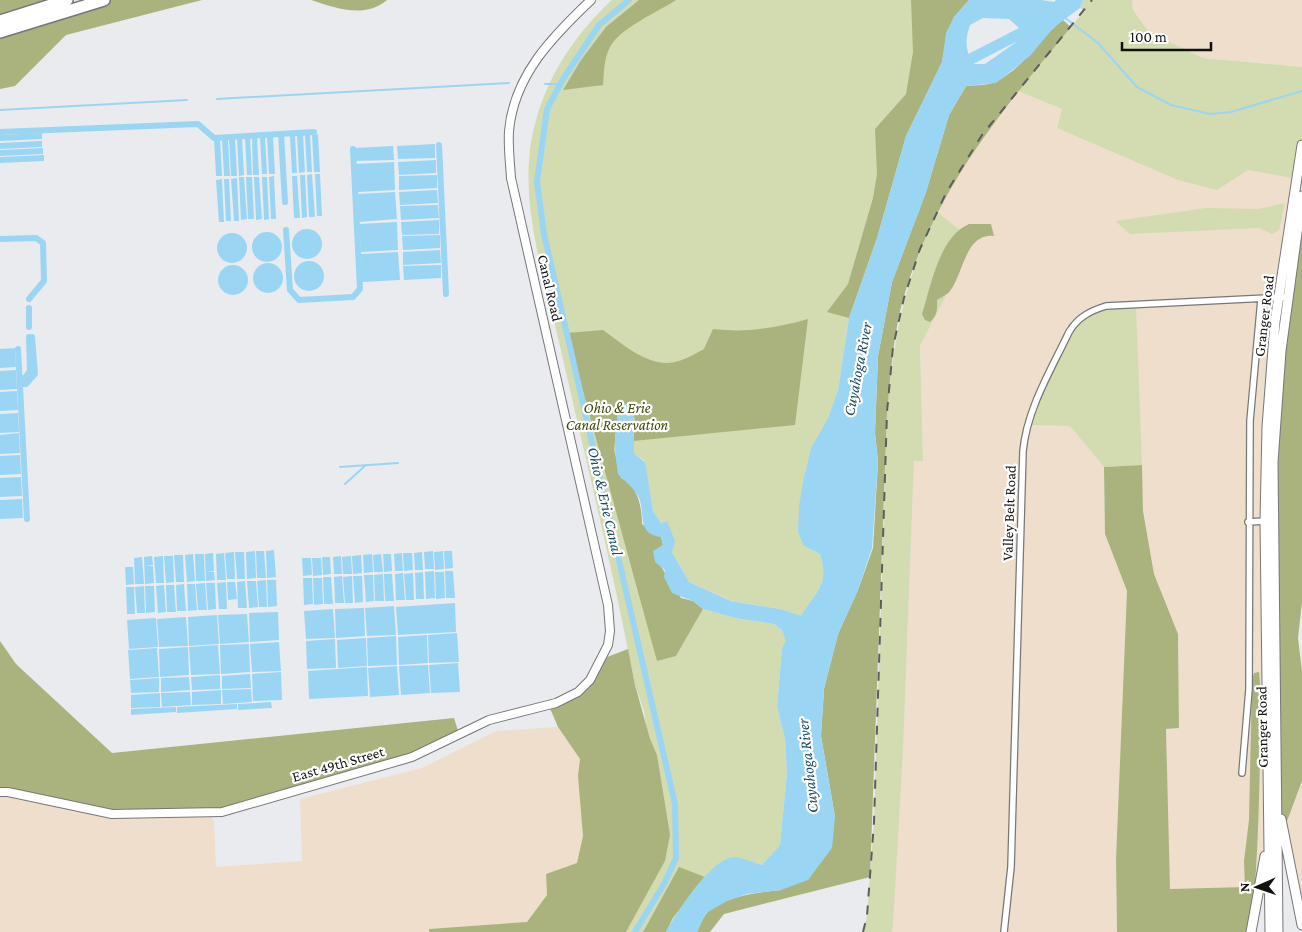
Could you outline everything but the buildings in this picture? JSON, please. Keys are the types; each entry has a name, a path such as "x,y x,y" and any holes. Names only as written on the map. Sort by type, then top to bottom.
{"highway":[{"path":"0,21 67,0"},
{"path":"0,32 104,0"}],"main road":[{"name":"Granger Road","path":"1270,932 1269,393 1302,145"},
{"name":"Granger Road","path":"1283,298 1302,196"},
{"name":"Granger Road","path":"1269,521 1276,747 1278,932"},
{"path":"1276,747 1283,832 1302,925"},
{"path":"1251,932 1263,869 1269,816"}],"street":[{"name":"Canal Road","path":"591,0 541,50 527,75 520,91 510,130 510,154 511,178 608,605"},
{"name":"Granger Road","path":"1242,773 1249,689 1248,522 1250,421 1262,298"},
{"name":"Valley Belt Road","path":"1004,932 1011,867 1023,451 1030,415 1074,323 1092,310 1106,306 1283,298"},
{"path":"1248,522 1269,521"},
{"name":"East 49th Street","path":"0,792 8,792 112,814 222,812 405,759 489,720 556,703 578,692 595,672 608,645 610,632 608,605"}],"shaded area":[{"path":"1132,0 1302,0 1302,67 1203,58 1149,32 1133,10"},
{"path":"1018,91 1062,109 1057,128 1217,190 1248,170 1297,179 1275,322 1269,816 1264,863 1260,887 1169,889 1166,729 1179,728 1178,634 1154,574 1143,511 1136,305 1028,425 1070,426 1104,467 1105,534 1127,591 1116,859 1117,932 892,932 903,751 914,461 923,460 920,346 974,241 937,212 946,193 979,141"},
{"path":"558,727 580,759 583,836 578,863 546,874 547,895 527,923 429,929 429,932 0,932 0,792 210,813 214,822 216,867 302,861 300,799 422,768 496,731"},
{"path":"1302,781 1302,916 1283,832"}],"green space":[{"path":"0,0 67,0 0,21"},
{"path":"104,0 202,0 66,35 15,86 0,89 0,32"},
{"path":"311,0 387,0 369,9 350,10 340,9"},
{"name":"Ohio & Erie Canal Reservation","path":"612,0 969,0 954,17 947,33 942,62 906,136 877,238 849,318 838,390 828,418 811,448 804,477 804,546 820,554 823,574 820,588 801,617 780,609 732,601 689,582 672,552 666,521 661,523 653,511 644,460 635,455 617,457 616,468 628,493 676,656 703,609 735,618 774,624 782,630 787,641 782,648 777,707 785,739 787,773 780,845 762,865 734,857 705,877 691,896 657,932 626,932 665,861 644,711 635,685 618,599 539,260 530,204 528,176 530,148 536,120 548,86 576,40 599,12"},
{"path":"639,0 676,0 630,27 615,40 607,56 603,85 563,90 581,60 606,27"},
{"path":"911,0 969,0 954,17 947,33 942,62 906,136 877,238 849,318 827,312 848,284 873,198 877,174 875,129 906,94 913,52"},
{"path":"1083,0 1132,0 1133,10 1149,32 1203,58 1302,67 1302,180 1248,170 1217,190 1178,180 1057,128 1062,109 1018,91 1084,11 1080,8"},
{"path":"1063,20 1071,27 996,121 973,153 953,186 934,220 918,257 900,310 887,412 870,877 724,914 710,932 697,932 706,914 720,903 741,896 781,890 835,817 821,736 824,689 838,634 858,590 873,548 878,462 875,433 878,356 892,282 926,192 949,115 966,86 990,84 1007,75"},
{"path":"1302,196 1302,602 1298,638 1302,671 1302,781 1283,832 1276,747 1273,521 1287,297"},
{"path":"1285,203 1279,230 1272,234 1259,228 1130,234 1115,221 1206,208 1258,209"},
{"path":"937,212 974,241 920,346 923,461 914,461 903,751 893,925 892,932 863,932 867,916 874,822 887,412 893,359 902,310 916,263"},
{"path":"969,224 991,224 994,236 984,237 971,247 950,291 937,300 934,317 930,322 925,320 922,314 943,251 959,230"},
{"path":"1136,304 1142,465 1104,467 1070,426 1027,425 1069,332 1092,310"},
{"name":"Ohio & Erie Canal Reservation","path":"808,319 795,425 633,441 635,418 618,411 614,450 621,478 627,481 635,491 640,504 642,524 661,537 663,545 658,549 660,565 681,598 693,601 703,609 676,656 657,661 567,333 603,330 629,349 648,359 669,363 682,360 704,349 713,329 761,329"},
{"path":"1142,465 1143,511 1154,574 1178,634 1179,728 1166,729 1170,889 1245,887 1244,861 1249,820 1252,680 1254,673 1259,672 1261,704 1259,800 1251,932 1117,932 1116,859 1127,591 1105,534 1104,467"},
{"path":"0,641 16,664 112,753 454,718 459,734 412,757 222,812 112,814 0,792"},
{"path":"628,649 635,685 650,739 657,755 670,835 665,861 626,932 429,932 429,929 527,922 547,895 546,874 577,863 583,836 578,776 580,759 558,727 549,706 578,692 602,659"},
{"path":"679,867 705,877 673,918 666,932 643,932"}],"water":[{"path":"969,0 1041,0 1054,2 1056,0 1083,0 1080,8 1054,27 1030,56 996,83 966,86 949,115 926,192 892,282 878,356 875,433 878,462 872,548 858,590 838,634 824,689 821,736 835,817 832,848 808,880 781,890 747,894 727,901 706,913 697,932 666,932 686,899 717,865 727,859 736,857 762,865 780,845 787,773 785,739 777,707 782,648 786,641 782,630 774,624 735,618 703,609 693,601 672,593 664,577 665,570 655,562 653,551 663,545 661,537 653,535 645,528 641,504 637,494 618,474 615,429 619,412 623,404 631,404 634,408 634,454 645,462 653,511 661,523 667,521 675,541 672,552 689,582 731,601 780,609 801,616 820,588 823,574 820,554 804,546 798,532 799,506 811,448 828,418 838,390 849,318 877,238 906,136 942,62 946,33 954,17","holes":["983,18 1009,19 1019,28 1019,36 1015,43 985,64 973,64 968,54 967,44 970,25"]},
{"path":"42,133 42,139 0,141 0,135"},
{"path":"310,134 312,172 307,172 305,135"},
{"path":"318,134 320,172 314,172 312,135"},
{"path":"295,135 297,173 292,173 290,136"},
{"path":"297,135 303,135 305,172 299,173"},
{"path":"257,137 259,175 253,175 252,138"},
{"path":"260,137 265,137 267,174 262,174"},
{"path":"267,137 273,137 275,174 269,174"},
{"path":"235,138 237,176 231,176 229,139"},
{"path":"237,138 242,138 244,175 239,176"},
{"path":"245,138 250,138 252,175 247,175"},
{"path":"214,139 220,139 222,176 216,176"},
{"path":"222,139 228,139 230,176 224,176"},
{"path":"42,141 42,147 0,149 0,143"},
{"path":"435,144 435,158 398,159 397,146"},
{"path":"393,146 394,160 356,161 355,148"},
{"path":"43,148 43,154 0,156 0,150"},
{"path":"44,155 44,161 0,163 0,157"},
{"path":"436,160 436,173 399,175 398,162"},
{"path":"394,162 395,190 358,192 356,164"},
{"path":"312,174 315,217 309,217 307,175"},
{"path":"315,174 320,174 322,216 317,216"},
{"path":"300,175 305,175 307,217 302,218"},
{"path":"437,175 437,188 399,190 399,176"},
{"path":"274,176 276,219 271,219 269,177"},
{"path":"292,176 297,176 300,218 294,218"},
{"path":"239,177 244,177 247,219 241,220"},
{"path":"246,177 252,177 254,219 248,219"},
{"path":"254,177 259,177 262,219 256,220"},
{"path":"262,177 267,177 269,219 264,220"},
{"path":"237,178 239,221 234,221 231,179"},
{"path":"222,179 224,222 219,222 216,180"},
{"path":"224,179 229,179 231,221 226,221"},
{"path":"437,190 438,203 400,205 399,192"},
{"path":"395,192 397,219 359,222 358,194"},
{"path":"438,205 439,218 401,220 400,206"},
{"path":"439,220 439,234 402,235 401,222"},
{"path":"397,222 398,250 361,252 359,224"},
{"path":"307,229 318,233 322,244 318,255 307,259 296,255 292,244 296,233"},
{"path":"267,232 278,236 282,247 278,258 267,262 256,258 252,247 256,236"},
{"path":"232,233 243,237 247,248 243,259 232,263 221,259 217,248 221,237"},
{"path":"440,235 440,248 403,250 402,236"},
{"path":"440,250 441,263 403,265 403,252"},
{"path":"398,252 400,280 362,282 361,254"},
{"path":"309,261 320,265 324,276 320,287 309,291 298,287 294,276 298,265"},
{"path":"268,263 279,267 283,278 279,289 268,293 257,289 253,278 257,267"},
{"path":"233,265 244,269 248,280 244,291 233,295 222,291 218,280 222,269"},
{"path":"441,265 441,278 404,280 403,266"},
{"path":"15,348 16,367 0,368 0,349"},
{"path":"16,370 17,389 0,390 0,371"},
{"path":"17,391 18,410 0,411 0,392"},
{"path":"18,413 19,432 0,433 0,414"},
{"path":"19,433 20,453 0,454 0,435"},
{"path":"20,455 21,474 0,475 0,456"},
{"path":"21,477 22,496 0,497 0,478"},
{"path":"22,499 23,518 0,519 0,500"},
{"path":"274,550 276,577 267,578 266,551"},
{"path":"255,551 256,578 247,579 246,552"},
{"path":"256,551 264,551 266,578 257,578"},
{"path":"433,551 434,569 425,569 424,552"},
{"path":"443,551 444,569 435,570 434,552"},
{"path":"444,551 452,551 453,568 445,569"},
{"path":"234,552 235,579 227,579 225,553"},
{"path":"235,552 244,552 245,579 237,579"},
{"path":"422,552 423,570 415,570 414,553"},
{"path":"213,553 214,571 206,572 214,572 215,580 206,581 205,554"},
{"path":"224,553 226,580 217,580 216,554"},
{"path":"402,553 403,571 395,571 394,554"},
{"path":"403,553 412,553 413,570 404,571"},
{"path":"193,554 195,581 187,582 185,555"},
{"path":"195,554 204,554 205,581 196,581"},
{"path":"372,554 373,572 364,573 363,555"},
{"path":"381,554 383,572 374,572 373,555"},
{"path":"383,554 391,554 392,571 384,572"},
{"path":"174,555 183,555 184,582 176,582"},
{"path":"361,555 362,573 353,574 352,556"},
{"path":"152,556 153,565 145,566 153,566 154,583 145,584 144,557"},
{"path":"163,556 164,583 156,583 154,557"},
{"path":"164,556 173,556 174,582 166,583"},
{"path":"341,556 342,574 334,574 333,557"},
{"path":"351,556 352,574 343,574 342,557"},
{"path":"142,557 144,584 135,584 134,558"},
{"path":"322,557 330,557 331,574 323,575"},
{"path":"302,558 311,558 312,575 303,576"},
{"path":"312,558 321,558 322,575 313,576"},
{"path":"125,567 133,567 134,584 126,585"},
{"path":"434,571 435,598 426,599 425,572"},
{"path":"445,571 453,571 455,598 446,598"},
{"path":"423,572 424,599 416,599 415,573"},
{"path":"435,572 444,572 445,598 436,599"},
{"path":"403,573 405,600 396,600 395,574"},
{"path":"413,573 414,600 406,600 404,574"},
{"path":"383,574 384,601 375,601 374,575"},
{"path":"384,574 392,574 394,601 385,601"},
{"path":"364,575 373,575 374,601 366,602"},
{"path":"342,576 344,603 335,603 334,577"},
{"path":"352,576 353,603 345,603 343,577"},
{"path":"353,576 362,576 363,602 355,603"},
{"path":"323,577 331,577 333,604 324,604"},
{"path":"303,578 312,578 313,604 304,605"},
{"path":"313,578 322,578 323,604 314,605"},
{"path":"266,580 267,607 259,607 257,581"},
{"path":"267,580 276,580 277,606 268,607"},
{"path":"245,581 247,608 238,608 237,582"},
{"path":"247,581 256,581 258,607 249,608"},
{"path":"226,582 227,609 219,609 217,583"},
{"path":"227,582 235,582 237,599 228,600"},
{"path":"205,583 207,610 198,610 196,584"},
{"path":"206,583 215,583 216,609 208,610"},
{"path":"184,584 186,611 177,611 176,585"},
{"path":"187,584 195,584 197,610 188,611"},
{"path":"164,585 166,612 158,613 156,586"},
{"path":"166,585 174,585 176,612 167,612"},
{"path":"144,586 145,613 137,613 135,587"},
{"path":"145,586 154,586 155,612 146,613"},
{"path":"126,587 134,587 135,614 127,614"},
{"path":"455,603 456,632 398,635 396,607"},
{"path":"394,606 396,635 367,636 365,608"},
{"path":"364,608 365,636 336,638 335,609"},
{"path":"333,609 335,638 306,639 304,611"},
{"path":"278,612 279,640 250,642 249,613"},
{"path":"247,614 249,642 220,644 218,615"},
{"path":"217,615 219,644 189,646 188,617"},
{"path":"186,617 188,646 159,647 157,619"},
{"path":"156,618 158,647 129,649 127,620"},
{"path":"457,633 459,662 429,663 428,635"},
{"path":"427,635 428,663 399,665 398,637"},
{"path":"396,636 397,665 368,666 367,638"},
{"path":"366,638 367,666 338,668 337,640"},
{"path":"335,639 336,668 307,669 306,641"},
{"path":"279,642 281,671 252,672 250,644"},
{"path":"249,644 250,672 221,674 220,645"},
{"path":"218,645 220,674 191,675 189,647"},
{"path":"188,647 189,675 160,677 159,649"},
{"path":"157,648 159,677 130,679 128,650"},
{"path":"458,663 460,692 431,693 429,665"},
{"path":"428,665 430,693 401,695 399,666"},
{"path":"397,666 399,695 370,697 368,668"},
{"path":"367,667 368,696 309,699 308,671"},
{"path":"281,672 282,700 253,701 252,674"},
{"path":"250,674 251,688 222,689 222,676"},
{"path":"220,675 220,689 192,690 191,677"},
{"path":"189,677 190,690 161,692 161,678"},
{"path":"159,678 159,692 131,693 130,680"},
{"path":"251,689 252,702 223,704 222,690"},
{"path":"221,690 221,704 192,705 192,692"},
{"path":"190,692 191,705 162,707 161,693"},
{"path":"160,693 160,707 131,708 131,695"},
{"path":"271,702 272,708 238,710 238,704"},
{"path":"237,704 237,709 177,713 177,707"},
{"path":"176,707 176,712 131,715 131,709"}],"waterway":[{"name":"Ohio & Erie Canal","path":"629,0 599,25 563,79 547,109 537,182 544,234 675,804 676,858 664,884 635,932"},
{"path":"1064,17 1098,43 1137,87 1171,105 1210,114 1231,112 1302,91"},
{"name":"Cuyahoga River","path":"958,68 961,64 1031,28"},
{"path":"217,99 509,83"},
{"path":"545,84 560,84"},
{"path":"0,110 187,100"},
{"path":"0,132 198,124 214,138 314,132"},
{"path":"281,134 285,202"},
{"path":"439,145 446,294"},
{"path":"286,230 290,290 299,300 353,297 360,289 353,149"},
{"path":"0,239 36,238 43,243 44,281 29,299"},
{"path":"29,308 29,327"},
{"path":"20,378 25,378 30,371 29,337"},
{"path":"20,384 26,384 35,374 32,337"},
{"path":"18,349 27,519"},
{"path":"340,467 398,463"},
{"path":"345,484 366,465"}],"railway":[{"path":"863,932 867,916 874,822 887,412 893,347 904,298 920,249 946,193 982,135 1092,0"}]}
